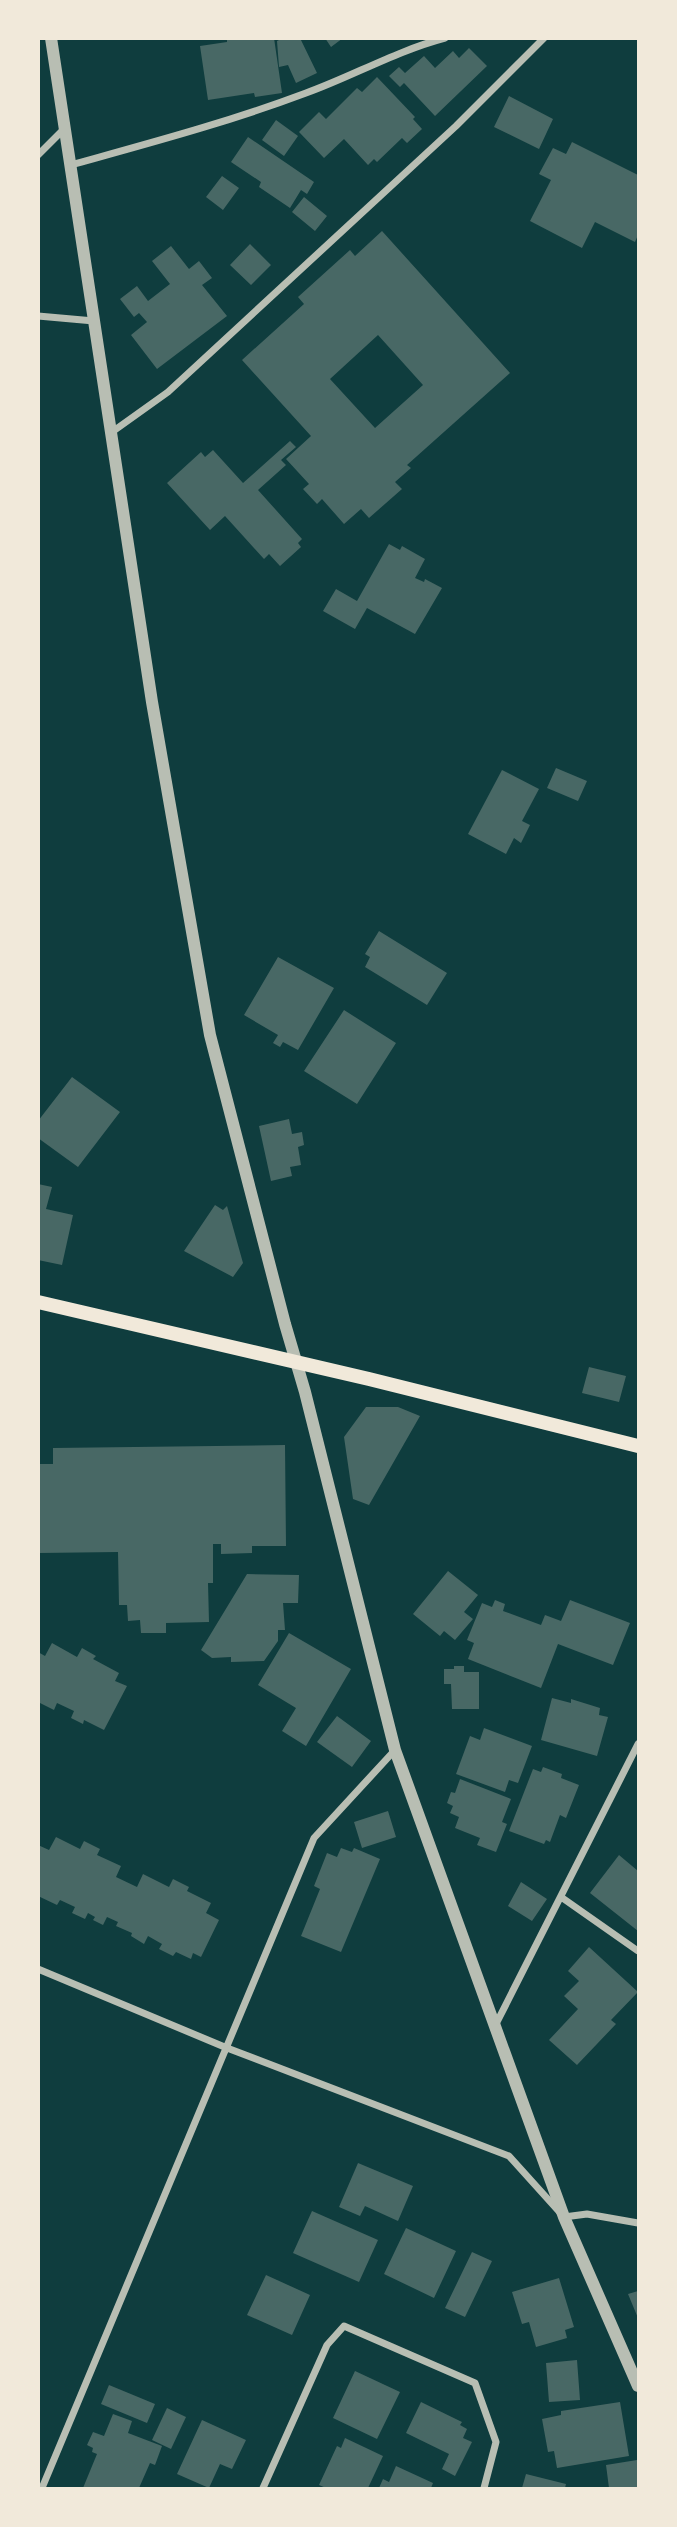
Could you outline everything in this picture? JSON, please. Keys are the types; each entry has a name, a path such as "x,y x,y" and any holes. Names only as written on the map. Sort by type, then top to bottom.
{"main road":[{"path":"38,1302 639,1446"}],"street":[{"path":"51,38 152,702 209,1035 295,1363 305,1392 394,1750 564,2217 639,2386"},
{"path":"71,165 175,137 307,93 417,45 445,38"},
{"path":"111,432 168,392 456,126 544,38"},
{"path":"38,155 65,128"},
{"path":"38,316 94,321"},
{"path":"494,2028 639,1744"},
{"path":"42,2488 314,1838 394,1750"},
{"path":"561,1897 639,1951"},
{"path":"38,1969 227,2048 509,2156 564,2217"},
{"path":"564,2217 587,2214 639,2224"},
{"path":"263,2488 327,2345 344,2326 475,2383 496,2442 484,2488"}],"building":[{"path":"227,38 274,38 282,93 255,97 254,93 208,100 200,46 227,42"},
{"path":"283,38 300,38 317,73 296,83 288,65 279,67 277,41"},
{"path":"325,38 343,38 331,47"},
{"path":"469,48 487,66 435,116 404,83 400,87 389,76 399,67 405,73 424,56 435,68 453,51 459,58"},
{"path":"377,77 415,117 413,119 422,129 407,143 402,138 377,162 374,159 368,165 344,139 324,158 299,132 319,112 326,119 357,88 362,92"},
{"path":"509,96 553,119 539,149 494,127"},
{"path":"276,120 298,136 284,156 262,140"},
{"path":"248,137 314,182 307,194 301,190 290,208 259,187 261,182 231,162"},
{"path":"572,142 638,175 638,235 635,242 595,222 582,248 530,221 551,180 539,174 553,148 566,154"},
{"path":"222,176 239,188 223,210 206,197"},
{"path":"304,197 327,216 315,231 292,212"},
{"path":"382,231 510,373 407,465 411,468 395,482 402,489 369,518 361,509 344,524 322,499 317,504 303,489 309,484 286,459 311,436 242,360 304,304 298,297 350,250 355,256","holes":["378,335 423,385 375,428 330,379"]},
{"path":"250,244 271,265 251,285 230,265"},
{"path":"171,246 189,269 199,261 212,278 202,285 227,316 157,369 131,335 147,322 139,313 134,317 120,299 137,286 148,301 170,284 152,261"},
{"path":"290,441 296,447 281,460 286,465 258,490 302,539 298,543 301,547 280,566 269,554 264,559 225,516 210,530 167,483 201,452 205,457 213,450 243,483"},
{"path":"389,544 400,550 402,546 425,559 415,578 424,582 425,579 442,588 415,634 367,608 355,629 323,611 336,589 357,601"},
{"path":"556,768 587,781 578,801 547,788"},
{"path":"502,770 539,789 522,821 530,825 521,843 514,838 506,854 468,834"},
{"path":"379,931 447,973 427,1005 365,967 370,957 365,954"},
{"path":"278,957 334,988 298,1050 283,1042 280,1047 273,1043 278,1035 244,1015"},
{"path":"344,1010 396,1043 357,1104 304,1071"},
{"path":"72,1077 120,1112 78,1167 38,1138 38,1121"},
{"path":"289,1119 292,1134 302,1132 304,1145 298,1147 301,1165 290,1167 292,1176 271,1181 259,1126"},
{"path":"38,1184 52,1187 46,1209 73,1215 62,1265 38,1260"},
{"path":"215,1205 223,1210 227,1206 243,1263 233,1277 184,1251"},
{"path":"589,1367 626,1376 619,1402 582,1393"},
{"path":"366,1407 398,1407 420,1416 369,1505 353,1499 344,1437"},
{"path":"285,1445 286,1546 252,1546 252,1553 221,1554 221,1544 213,1544 213,1583 208,1583 209,1622 166,1623 166,1633 141,1633 140,1620 128,1621 127,1605 119,1605 118,1552 39,1553 38,1464 53,1464 53,1448"},
{"path":"448,1571 478,1595 464,1612 473,1619 455,1640 444,1631 440,1636 413,1614"},
{"path":"247,1574 299,1575 298,1603 283,1603 285,1630 278,1630 278,1641 264,1661 231,1662 231,1657 212,1658 201,1650"},
{"path":"495,1600 505,1604 503,1611 541,1625 545,1615 561,1621 570,1600 630,1623 613,1665 558,1644 541,1688 468,1659 474,1643 467,1640 482,1603 492,1607"},
{"path":"289,1633 351,1669 306,1746 282,1731 296,1708 258,1685"},
{"path":"52,1643 77,1657 82,1648 96,1656 93,1659 119,1673 115,1681 127,1686 104,1730 84,1720 83,1724 71,1718 74,1711 57,1703 54,1710 38,1702 38,1652 45,1656"},
{"path":"454,1666 464,1666 464,1672 479,1672 479,1709 452,1709 451,1684 444,1684 444,1669 454,1669"},
{"path":"552,1698 571,1703 571,1699 600,1708 599,1715 608,1717 597,1756 541,1740"},
{"path":"337,1716 371,1741 352,1767 317,1742"},
{"path":"484,1728 532,1746 518,1783 509,1780 505,1792 456,1774 470,1736 480,1740"},
{"path":"543,1767 562,1774 561,1778 579,1785 566,1818 560,1815 550,1842 546,1840 544,1844 509,1831 533,1769 541,1772"},
{"path":"460,1779 511,1799 502,1822 507,1824 496,1852 477,1845 480,1838 455,1828 459,1817 450,1813 453,1806 447,1803 451,1792 455,1793"},
{"path":"388,1811 396,1837 362,1848 354,1822"},
{"path":"56,1837 80,1849 84,1841 100,1849 97,1855 121,1866 116,1877 137,1887 143,1874 169,1887 173,1879 189,1887 187,1891 211,1903 206,1913 219,1920 201,1957 193,1953 191,1959 176,1952 173,1956 159,1949 162,1944 148,1936 144,1944 131,1936 132,1933 116,1926 118,1922 107,1917 103,1925 93,1920 95,1917 88,1913 85,1919 72,1913 75,1907 60,1900 57,1905 38,1896 38,1845 49,1850"},
{"path":"341,1848 352,1852 354,1848 380,1859 341,1952 301,1936 320,1889 314,1886 327,1853 337,1857"},
{"path":"619,1855 638,1871 638,1931 590,1893"},
{"path":"521,1882 547,1899 532,1921 508,1906"},
{"path":"589,1947 638,1992 611,2020 616,2024 577,2065 549,2040 578,2009 564,1996 579,1981 568,1971"},
{"path":"358,2163 413,2186 398,2221 365,2206 360,2216 339,2207"},
{"path":"312,2211 378,2240 359,2282 293,2253"},
{"path":"406,2228 456,2251 434,2298 384,2274"},
{"path":"472,2252 492,2261 465,2317 445,2308"},
{"path":"266,2275 310,2295 292,2335 247,2315"},
{"path":"559,2278 574,2327 565,2330 567,2338 536,2347 529,2322 522,2324 512,2292"},
{"path":"638,2291 638,2318 628,2294"},
{"path":"577,2360 580,2400 549,2402 546,2363"},
{"path":"355,2371 400,2392 377,2439 333,2418"},
{"path":"109,2385 155,2404 147,2423 101,2404"},
{"path":"421,2402 462,2422 460,2425 467,2429 463,2438 472,2442 455,2476 442,2469 449,2454 406,2433"},
{"path":"620,2402 629,2456 557,2468 554,2451 548,2452 542,2419 561,2415 561,2411"},
{"path":"167,2408 186,2417 171,2449 152,2440"},
{"path":"113,2414 132,2421 128,2433 162,2446 155,2465 150,2463 139,2488 83,2488 97,2454 87,2445 93,2432 104,2436"},
{"path":"202,2420 246,2440 232,2469 220,2464 209,2488 177,2474"},
{"path":"345,2438 383,2456 368,2488 326,2488 319,2485 337,2446 341,2448"},
{"path":"637,2460 638,2488 609,2488 606,2465"},
{"path":"396,2466 433,2483 431,2488 379,2488 383,2479 389,2482"},
{"path":"526,2474 566,2484 565,2488 522,2488"}]}
